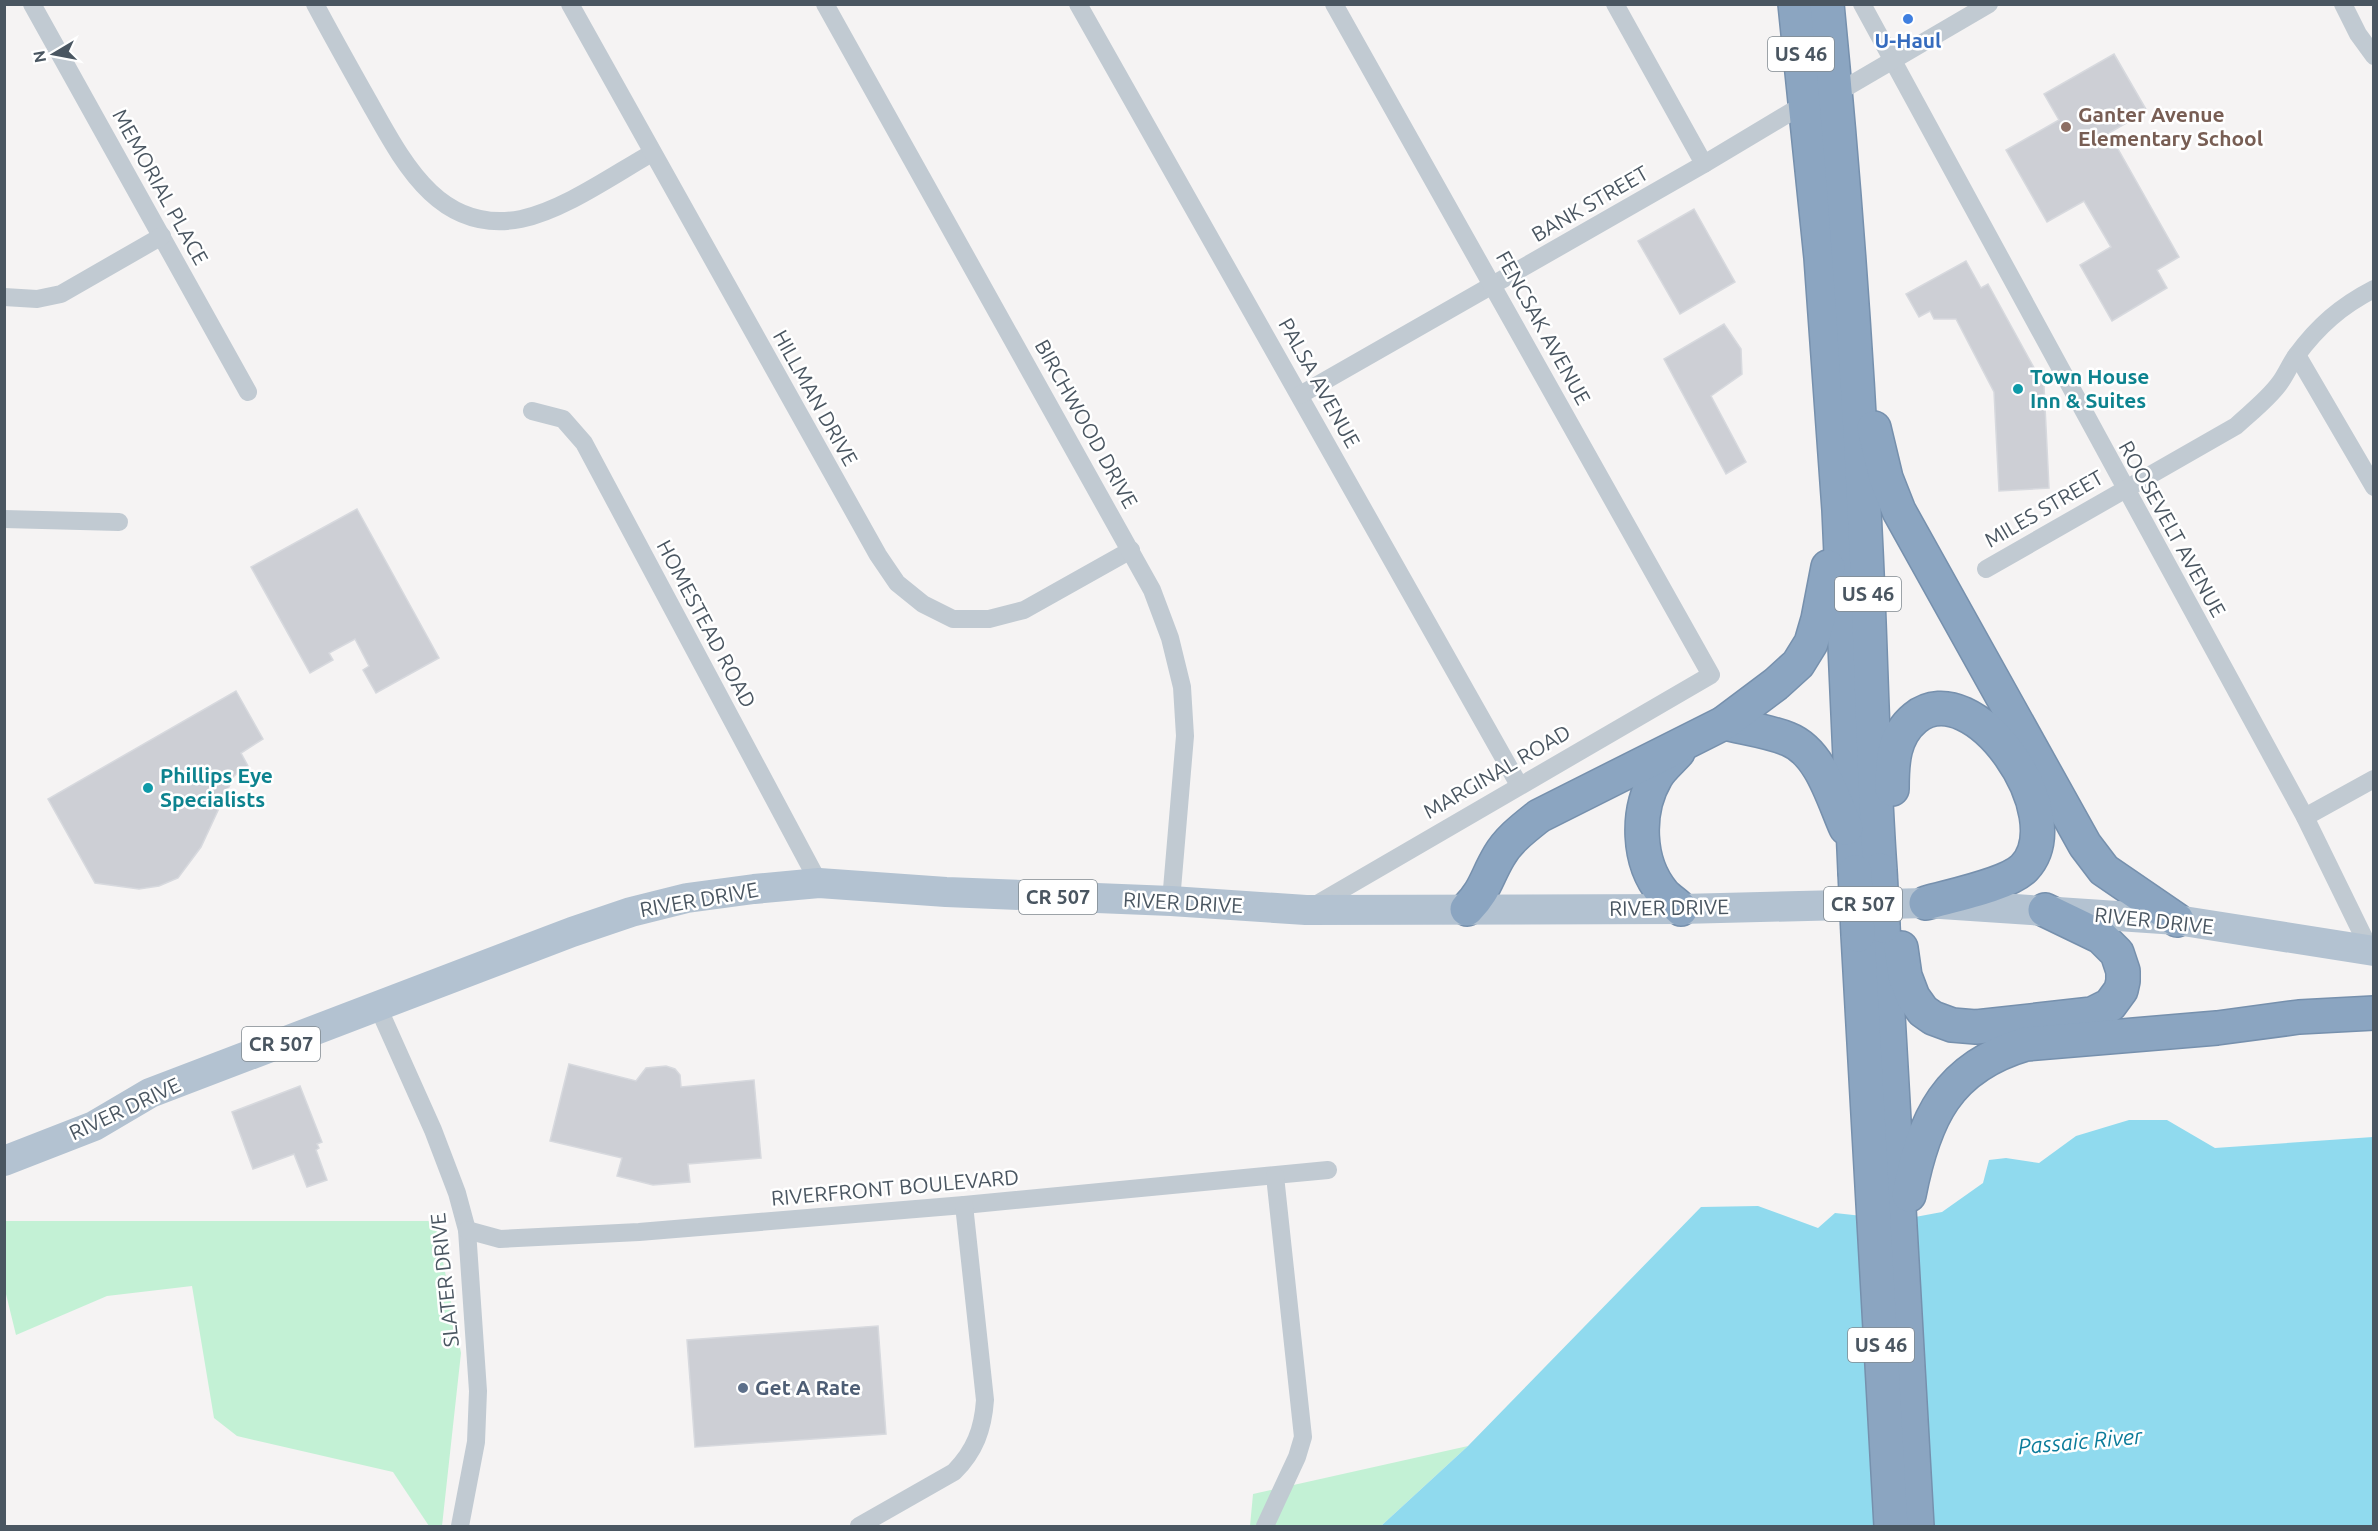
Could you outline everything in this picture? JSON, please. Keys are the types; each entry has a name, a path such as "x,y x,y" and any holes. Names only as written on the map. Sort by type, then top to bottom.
{"highway":[{"name":"US 46","path":"1795,4 1821,98 1855,365 1865,529 1877,824 1863,863"},
{"name":"US 46","path":"1827,4 1821,98 1821,258 1863,863 1895,1161 1917,1527"},
{"path":"1855,365 1868,403 1886,478 1899,511 2085,845 2104,870 2177,920"},
{"path":"1467,909 1480,895 1499,856 1516,834 1539,816 1724,723 1776,684 1798,664 1811,643 1818,619 1839,510"},
{"path":"1877,824 1892,790 1892,768 1899,737 1911,721 1926,711 1955,710 1973,719 1997,740 2017,765 2031,794 2038,823 2037,844 2029,862 2014,875 1926,903"},
{"path":"1724,723 1790,740 1809,754 1824,778 1863,863"},
{"path":"1681,909 1664,893 1653,876 1646,859 1642,826 1649,792 1657,775 1688,742"},
{"path":"1871,930 1901,946 1905,976 1913,997 1923,1011 1942,1022 1976,1027 2092,1014 2110,1005 2121,990 2123,981 2123,971 2117,953 2100,937 2045,910"},
{"path":"1895,1161 1956,1083 1970,1069 2008,1049 2026,1044 2217,1028 2299,1017 2373,1013"},
{"name":"US 46","path":"1891,1527 1895,1161"}],"main road":[{"name":"RIVER DRIVE","path":"4,1161 94,1126 150,1093 572,932 631,912 687,898 754,888 819,883 946,892 1171,901 1306,910 1681,909 1926,903 2177,920 2372,951"}],"street":[{"name":"MEMORIAL PLACE","path":"33,4 248,392"},
{"path":"315,4 403,162 429,193 462,214 491,221 520,219 550,210 652,153"},
{"name":"HILLMAN DRIVE","path":"570,4 878,555 897,583 923,604 953,618 989,619 1024,610 1131,550"},
{"name":"BIRCHWOOD DRIVE","path":"825,4 1152,590 1167,629 1182,687 1185,736 1171,901"},
{"name":"PALSA AVENUE","path":"1078,4 1519,785"},
{"name":"FENCSAK AVENUE","path":"1334,4 1712,675"},
{"path":"1615,4 1704,164"},
{"name":"ROOSEVELT AVENUE","path":"1862,4 2305,817 2372,951"},
{"name":"BANK STREET","path":"1300,395 1989,4"},
{"path":"2343,4 2358,34 2373,56"},
{"path":"4,297 37,298 61,294 162,236"},
{"name":"MILES STREET","path":"1986,569 2236,426 2281,382 2297,356 2340,308 2373,290"},
{"path":"2297,356 2373,487"},
{"name":"HOMESTEAD ROAD","path":"532,411 564,419 584,443 819,883"},
{"path":"4,519 120,522"},
{"name":"MARGINAL ROAD","path":"1306,910 1712,675"},
{"path":"2305,817 2373,779"},
{"name":"SLATER DRIVE","path":"378,1007 434,1130 457,1193 467,1230 478,1391 476,1442 460,1527"},
{"name":"RIVERFRONT BOULEVARD","path":"467,1230 500,1239 639,1232 964,1205 1328,1170"},
{"path":"1265,1527 1298,1457 1303,1437 1275,1176"},
{"path":"859,1527 954,1472 964,1462 979,1436 985,1400 964,1205"}],"green space":[{"path":"5,1221 435,1221 461,1353 442,1526 429,1526 393,1472 237,1436 214,1418 192,1286 107,1296 16,1335 5,1290"},
{"path":"1468,1446 1381,1526 1250,1526 1253,1494"}],"water":[{"name":"Passaic River","path":"2129,1120 2167,1120 2215,1148 2373,1137 2373,1526 1381,1526 1468,1446 1701,1207 1758,1206 1818,1228 1835,1213 1899,1220 1942,1212 1983,1183 1989,1160 2006,1158 2039,1163 2076,1136"}],"building":[{"name":"Ganter Avenue Elementary School","path":"2114,54 2147,111 2109,133 2179,257 2157,270 2167,288 2112,321 2080,265 2111,247 2084,201 2047,222 2006,150 2059,120 2044,94"},
{"path":"1694,209 1735,282 1680,314 1638,241"},
{"name":"Town House Inn & Suites","path":"1966,261 1981,288 1988,284 2044,386 2049,488 1999,491 1994,392 1956,319 1934,319 1930,311 1919,317 1906,294"},
{"path":"1724,324 1741,349 1742,374 1711,396 1746,462 1726,474 1664,359"},
{"path":"357,509 439,658 376,693 363,670 369,666 355,639 329,653 333,660 310,673 251,567"},
{"name":"Phillips Eye Specialists","path":"236,691 263,739 241,753 248,766 234,776 201,847 178,878 159,886 139,889 95,883 48,799"},
{"path":"569,1064 636,1081 646,1068 666,1066 675,1069 680,1075 681,1087 754,1080 761,1158 688,1164 690,1182 653,1185 617,1176 622,1158 550,1141"},
{"path":"300,1086 322,1142 317,1144 319,1148 316,1150 327,1180 307,1187 294,1154 253,1169 232,1112"},
{"path":"878,1326 886,1434 695,1447 687,1340"}],"place":[{"name":"U-Haul","path":"1908,19"},
{"name":"Ganter Avenue Elementary School","path":"2066,127"},
{"name":"Town House Inn & Suites","path":"2018,389"},
{"name":"Phillips Eye Specialists","path":"148,788"},
{"name":"Get A Rate","path":"743,1388"}]}
